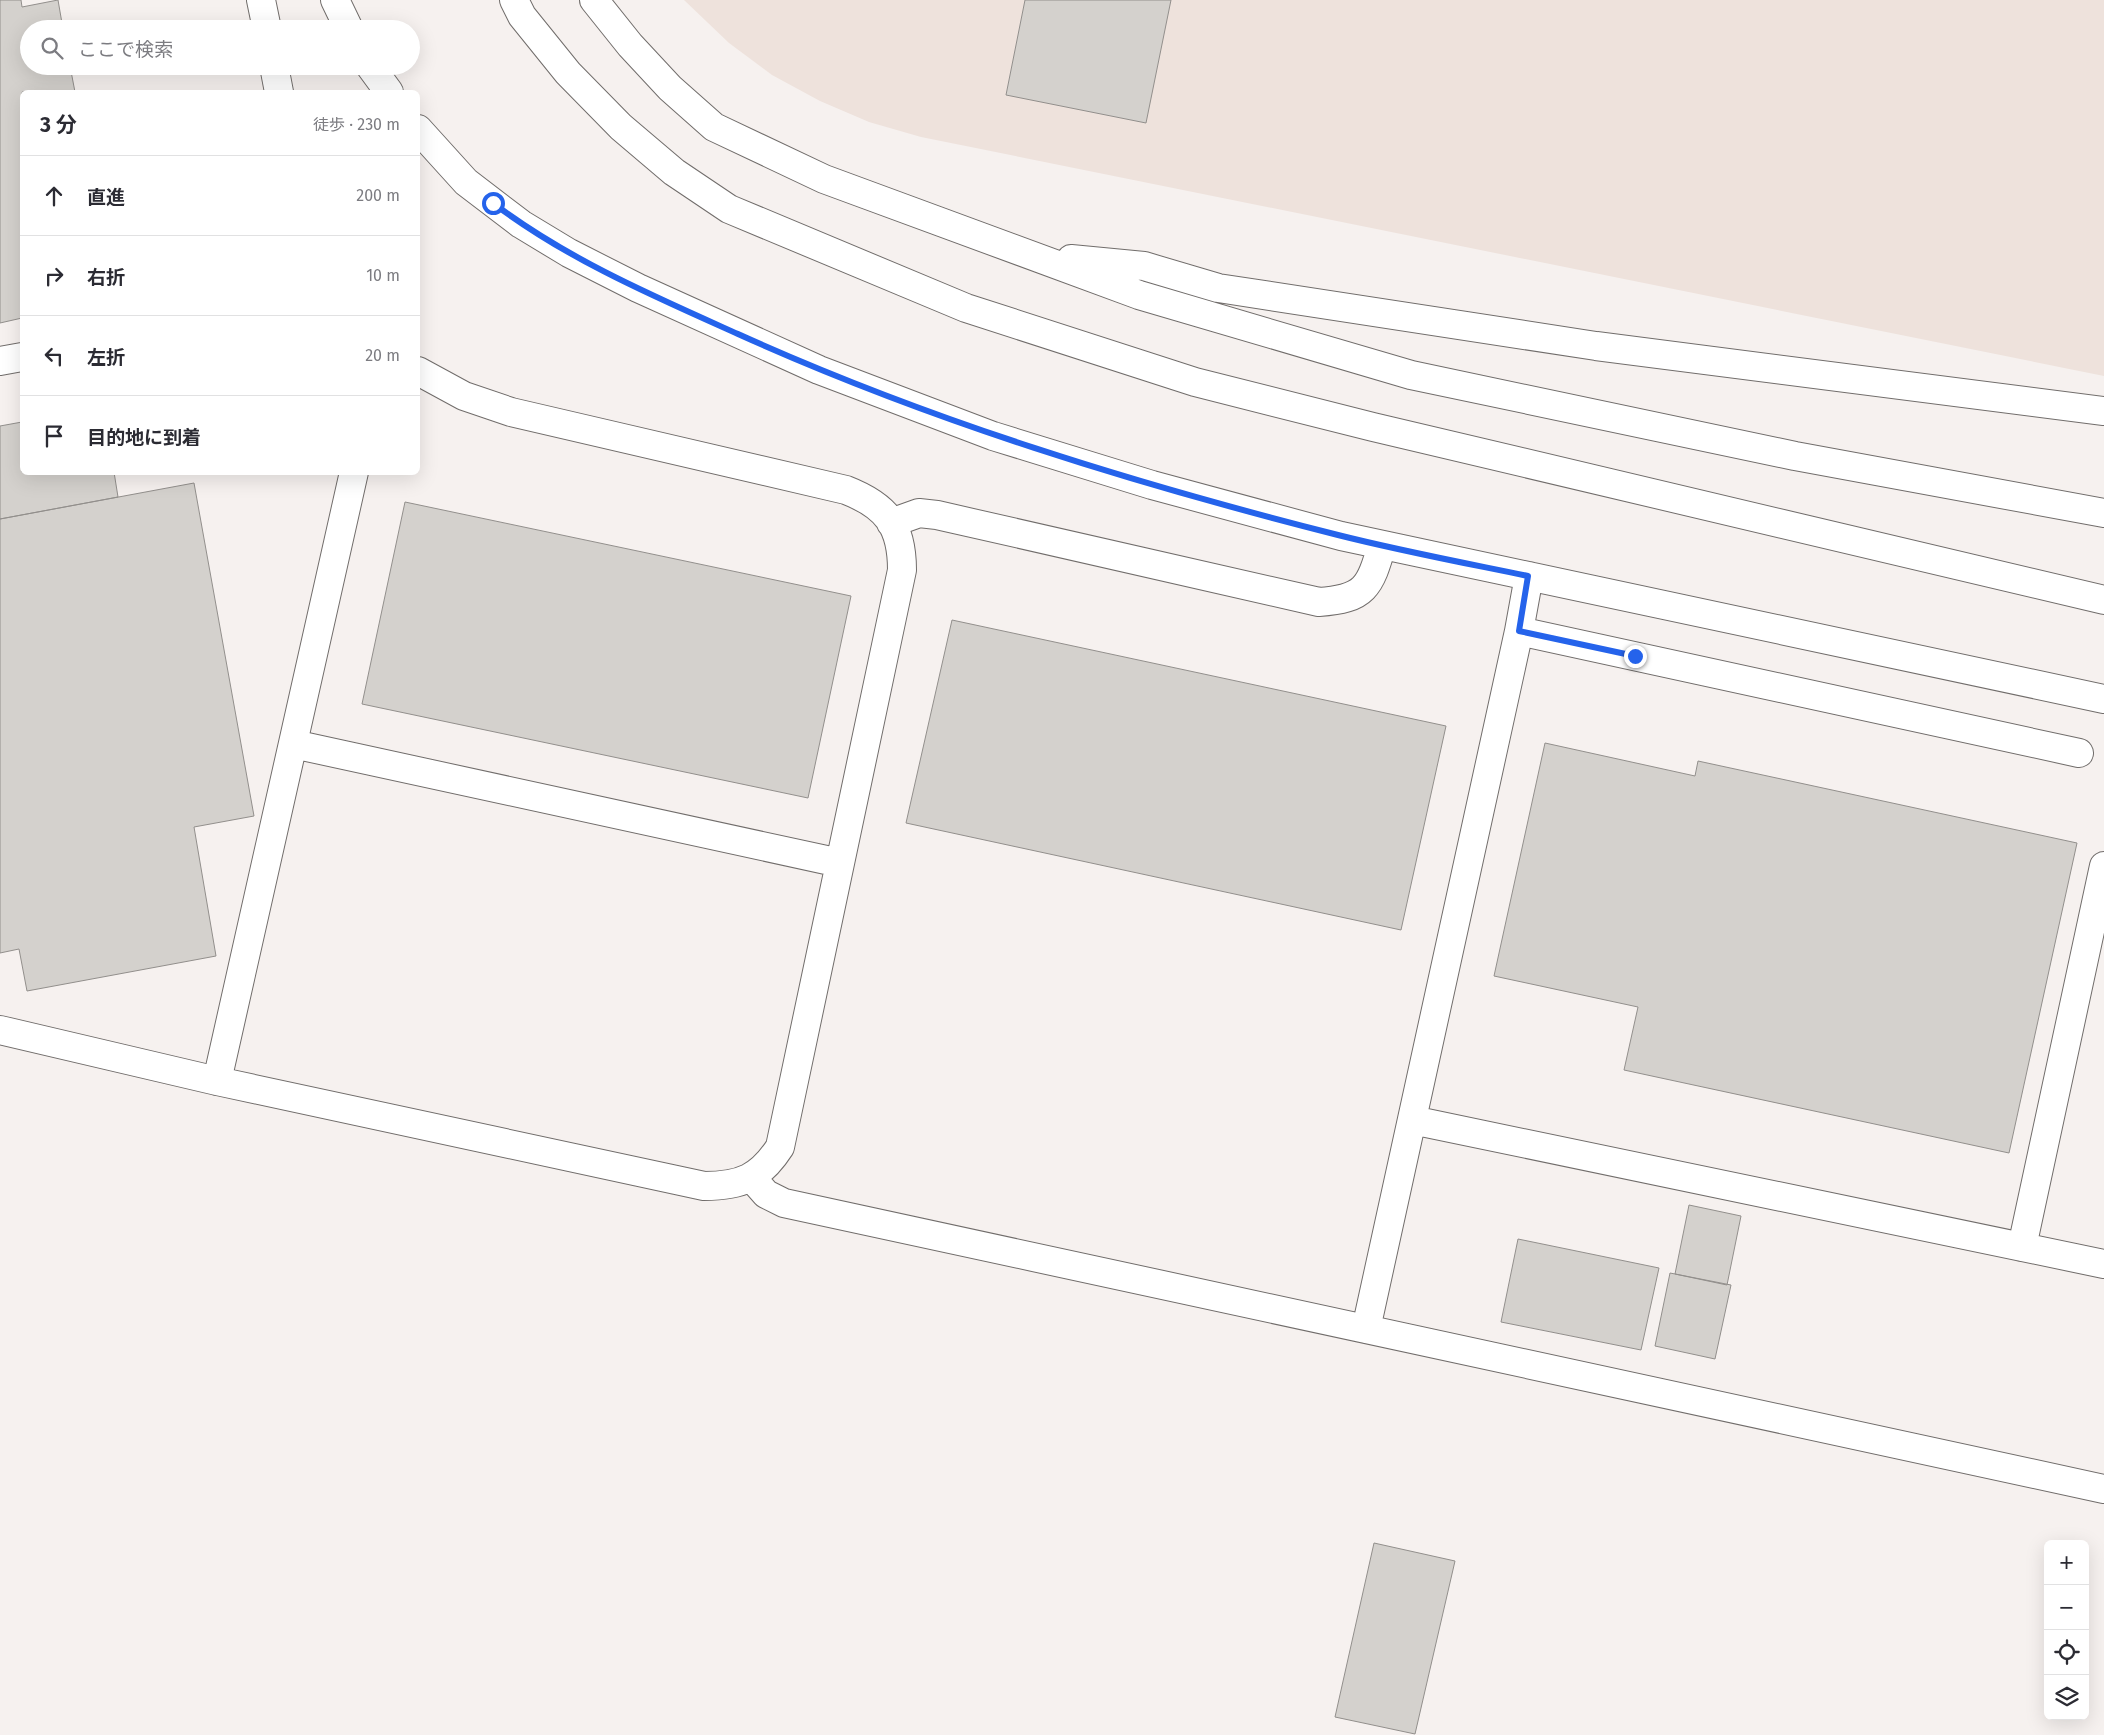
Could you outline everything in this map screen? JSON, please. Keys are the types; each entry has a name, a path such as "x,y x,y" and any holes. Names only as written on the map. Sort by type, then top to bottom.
{"street":[{"path":"261,0 265,20"},
{"path":"335,0 345,20"},
{"path":"514,0 522,16 568,73 621,127 674,172 729,209 966,308 1195,382 1373,427 2104,600"},
{"path":"594,0 630,45 670,88 714,127 824,179 1139,294 1411,375 1796,456 2104,513"},
{"path":"276,75 279,90"},
{"path":"377,75 388,90"},
{"path":"420,131 466,182 521,224 569,253 656,296 819,370 1002,439 1152,485 1341,536 2104,699"},
{"path":"1030,255 1144,266 1227,289 1596,346 2104,411"},
{"path":"0,361 20,357"},
{"path":"0,1030 217,1081 704,1186 730,1186 751,1178 769,1164 780,1147 902,570 902,548 891,523 868,499 846,490 511,412 464,396 420,372"},
{"path":"217,1081 353,475"},
{"path":"891,523 919,513 937,515 1319,602 1344,600 1362,590 1374,572 1382,545"},
{"path":"1366,1328 1519,631 1528,576"},
{"path":"1519,631 2079,753"},
{"path":"293,744 840,863"},
{"path":"2022,1247 2104,866"},
{"path":"1412,1120 2104,1264"},
{"path":"751,1178 766,1194 784,1203 2104,1489"}],"shaded area":[{"path":"684,0 2104,0 2104,376 921,137 869,122 820,101 772,75 729,43"}],"building":[{"path":"0,0 21,0 22,7 58,0 61,20 20,20 20,75 72,75 75,90 20,90 20,318 0,323"},
{"path":"1025,0 1171,0 1146,123 1006,95"},
{"path":"20,422 20,475 114,475 118,497 0,519 0,426"},
{"path":"194,483 254,816 194,827 216,956 27,991 19,949 0,953 0,519"},
{"path":"405,502 851,596 808,798 362,704"},
{"path":"952,620 1446,726 1401,930 906,823"},
{"path":"1545,743 1695,776 1698,761 2077,843 2009,1153 1624,1070 1638,1007 1494,976"},
{"path":"1689,1205 1741,1216 1727,1285 1675,1274"},
{"path":"1518,1239 1659,1268 1641,1350 1501,1322"},
{"path":"1670,1273 1731,1285 1715,1359 1655,1346"},
{"path":"1374,1543 1455,1561 1415,1734 1335,1717"}],"route":[{"path":"493,203 521,224 569,253 638,288 819,370 993,436 1152,485 1341,536 1528,576 1519,631 1635,656"}]}
